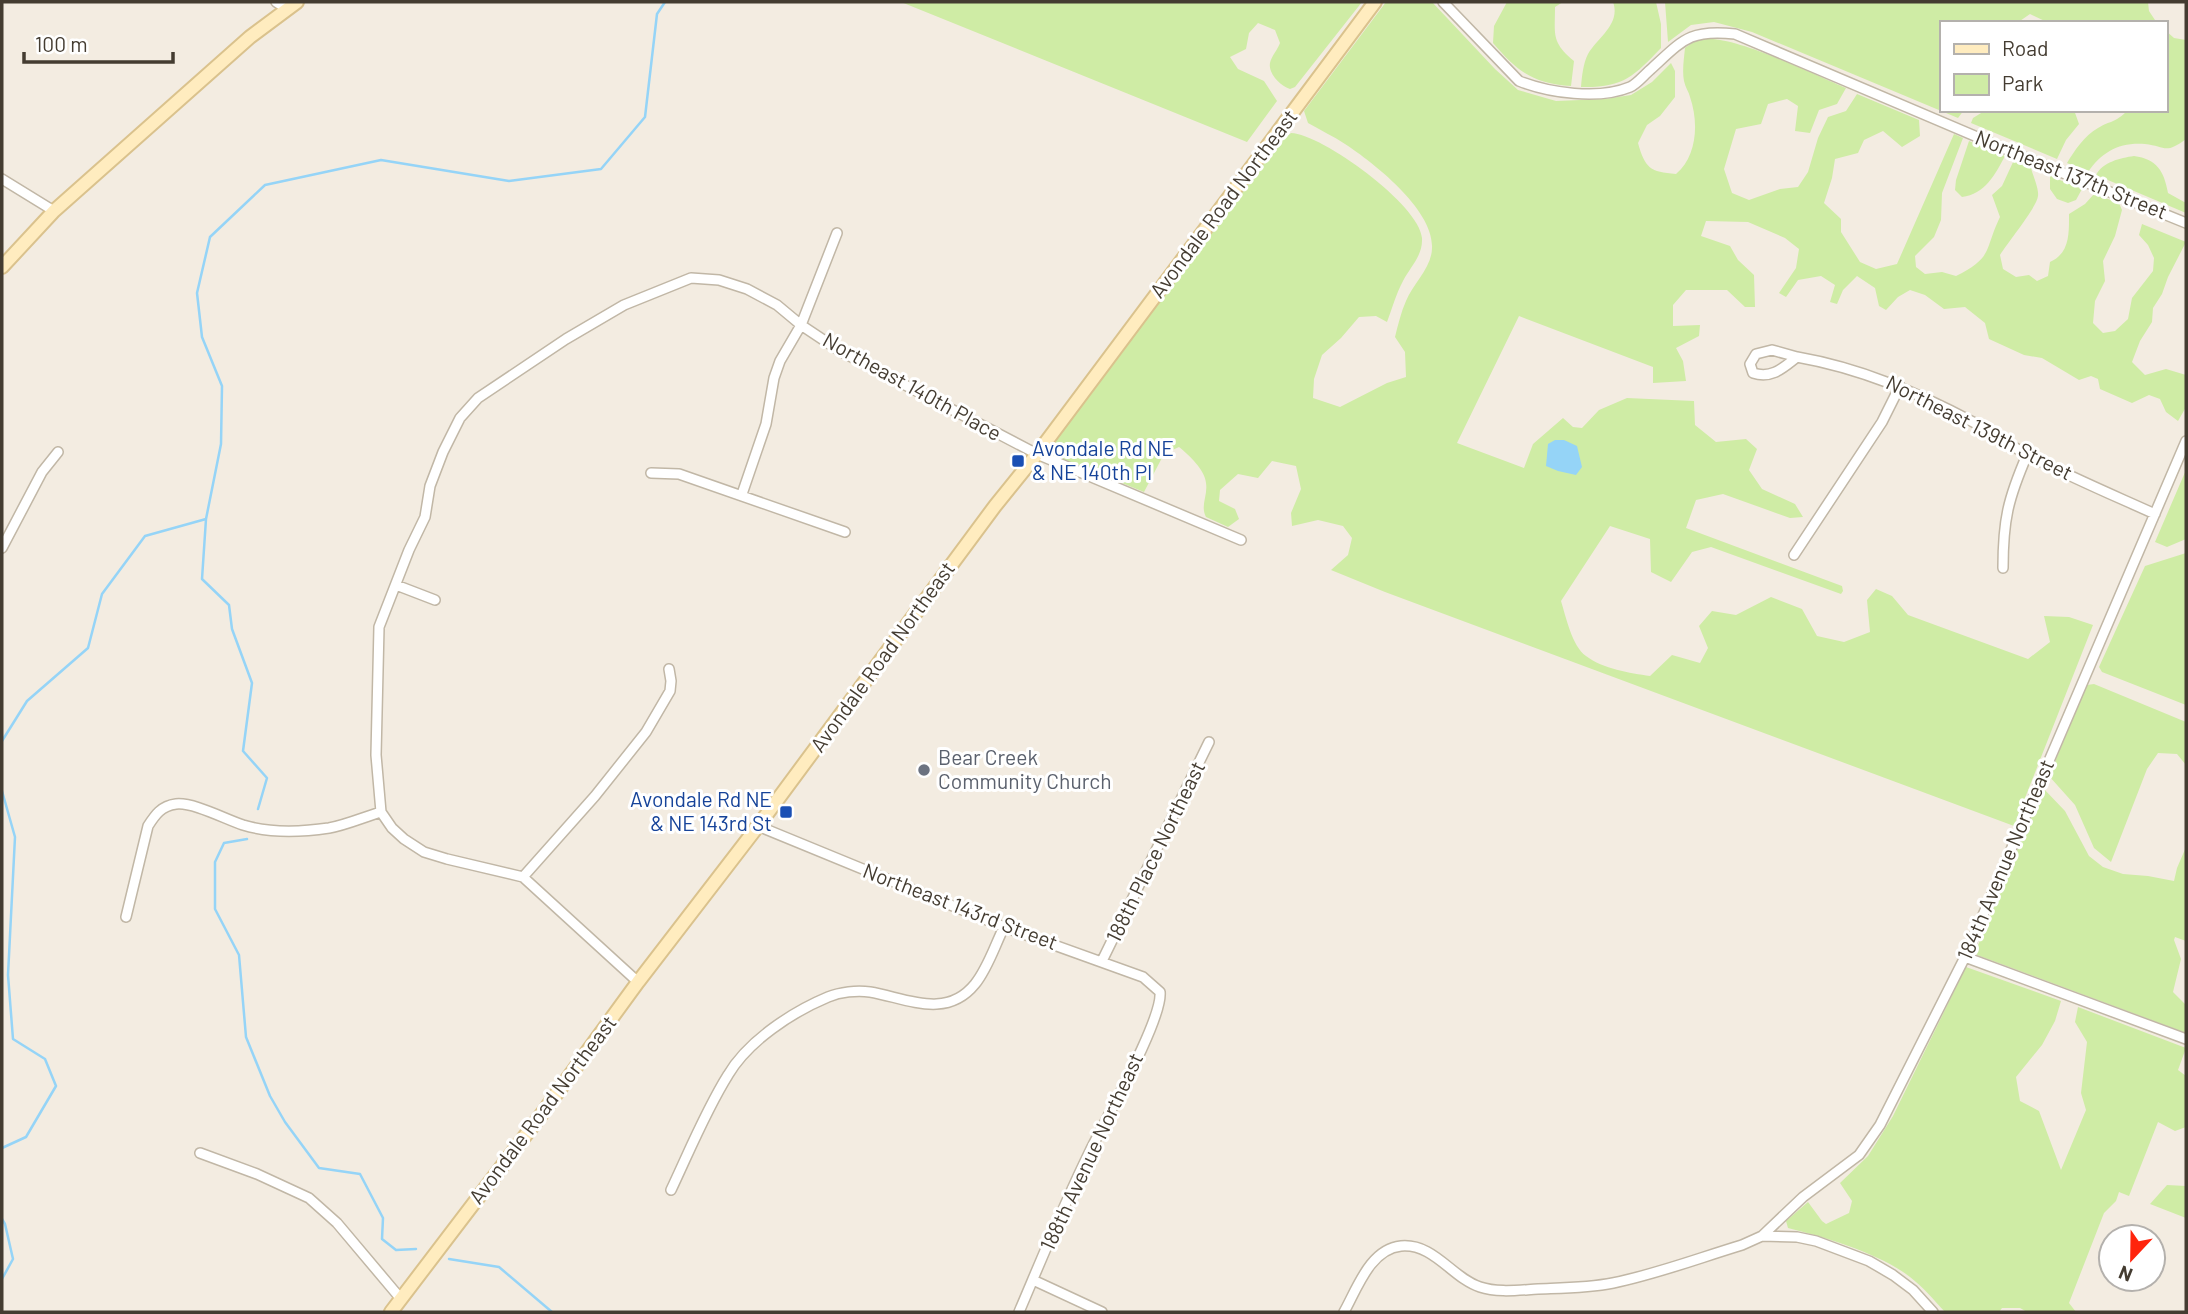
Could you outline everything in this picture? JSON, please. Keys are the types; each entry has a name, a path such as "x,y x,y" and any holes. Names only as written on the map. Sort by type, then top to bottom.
{"main road":[{"name":"Avondale Road Northeast","path":"391,1312 1375,2"},
{"path":"2,267 54,211 287,4"}],"street":[{"name":"Northeast 137th Street","path":"1443,2 1519,81 1536,88 1587,93 1609,92 1632,86 1676,46 1694,34 1735,34 2186,223"},
{"path":"2,179 54,211"},
{"path":"742,494 766,424 774,378 780,361 801,325 836,233"},
{"name":"Northeast 140th Place","path":"381,811 376,755 379,627 425,517 430,486 443,452 460,418 478,398 518,370 624,305 691,278 719,280 747,289 777,305 840,351 1037,454 1241,540"},
{"name":"Northeast 139th Street","path":"1797,357 1775,374 1763,376 1754,373 1749,364 1756,354 1772,350 1833,363 1900,386 1973,422 2027,455 2155,514"},
{"path":"1794,555 1882,422 1900,386"},
{"name":"184th Avenue Northeast","path":"1762,1236 1803,1197 1859,1155 1880,1125 1965,957 2186,441"},
{"path":"2,548 42,472 58,452"},
{"path":"2003,568 2003,532 2007,506 2027,455"},
{"path":"651,473 679,474 845,532"},
{"path":"396,585 435,600"},
{"path":"523,877 595,796 646,732 670,691 669,669"},
{"name":"188th Place Northeast","path":"1102,961 1209,742"},
{"path":"126,916 148,827 164,806 178,803 246,826 285,831 331,828 381,811 398,834 424,852 523,877 638,982"},
{"name":"Northeast 143rd Street","path":"758,826 1004,926 1143,977 1160,992"},
{"path":"671,1190 729,1073 749,1049 774,1026 829,996 852,991 869,992 921,1005 945,1003 962,995 975,984 1004,926"},
{"path":"1965,957 2186,1039"},
{"name":"188th Avenue Northeast","path":"1019,1312 1089,1153 1151,1028 1161,1000 1160,992"},
{"path":"200,1153 257,1174 309,1198 337,1223 401,1299"},
{"path":"1344,1312 1373,1261 1384,1251 1400,1246 1416,1247 1434,1256 1465,1280 1480,1287 1506,1291 1581,1288 1612,1283 1742,1245 1762,1236 1797,1237 1816,1241 1869,1261 1913,1290 1933,1312"},
{"path":"1033,1280 1102,1312"}],"green space":[{"path":"901,2 1362,2 1295,87 1290,89 1276,79 1271,71 1271,61 1280,43 1275,30 1258,23 1249,33 1246,49 1230,57 1238,69 1264,81 1277,101 1247,142"},
{"path":"1386,2 1432,2 1518,90 1556,101 1631,95 1652,82 1671,63 1675,71 1675,97 1660,116 1647,125 1638,143 1646,163 1660,172 1676,174 1683,167 1692,149 1695,117 1683,69 1685,48 1695,41 1712,39 1750,48 1846,88 1837,104 1819,110 1810,133 1795,131 1798,106 1787,99 1768,104 1761,124 1736,129 1724,169 1732,193 1749,200 1780,189 1798,187 1808,172 1818,138 1828,117 1846,111 1857,94 1919,120 1920,136 1902,147 1883,131 1864,140 1858,153 1835,159 1824,203 1841,219 1841,232 1860,262 1876,269 1897,264 1954,134 1963,138 1942,193 1941,220 1934,237 1915,256 1916,267 1925,274 1942,272 1956,276 1982,258 2000,217 1992,195 2002,186 2014,160 2031,168 2038,193 2033,208 2000,255 2003,269 2016,277 2029,275 2037,281 2048,276 2050,262 2065,248 2069,214 2085,204 2094,194 2119,203 2122,210 2115,236 2103,261 2105,281 2095,301 2093,323 2103,333 2115,331 2128,319 2132,298 2153,271 2154,258 2139,235 2142,224 2186,242 2153,308 2152,322 2140,341 2132,362 2145,375 2166,369 2186,375 2186,407 2178,421 2166,412 2160,399 2149,395 2132,403 2100,389 2098,379 2091,376 2079,380 2042,358 2024,355 1989,339 1985,323 1965,307 1944,309 1925,295 1910,290 1898,297 1886,310 1879,306 1875,288 1857,276 1843,290 1837,304 1830,302 1835,285 1821,276 1798,280 1786,297 1779,293 1796,268 1799,249 1785,238 1748,222 1706,221 1701,236 1730,246 1738,260 1754,275 1755,307 1745,307 1727,290 1686,290 1673,305 1673,326 1700,325 1699,336 1676,348 1683,361 1686,381 1653,383 1653,367 1519,316 1457,443 1524,468 1533,444 1563,418 1573,427 1582,428 1599,410 1627,398 1694,401 1695,425 1716,442 1746,439 1757,449 1749,470 1762,489 1795,504 1803,517 1790,518 1723,494 1696,500 1686,528 1842,586 1843,591 1841,594 1711,547 1692,552 1671,582 1651,572 1650,539 1610,526 1561,601 1570,631 1581,651 1600,664 1617,670 1650,676 1672,655 1700,663 1708,648 1699,626 1712,611 1736,615 1771,597 1802,609 1817,636 1844,642 1870,632 1867,600 1876,589 1892,596 1908,615 2028,659 2050,642 2044,616 2069,617 2093,625 2014,826 1331,570 1348,555 1352,538 1343,526 1318,520 1292,526 1291,513 1301,489 1296,466 1272,461 1258,478 1238,474 1220,490 1219,501 1235,509 1239,519 1228,527 1206,517 1205,478 1196,463 1179,447 1164,454 1144,492 1051,454 1049,447 1281,141 1291,133 1324,145 1367,174 1405,208 1417,224 1422,238 1418,256 1401,286 1387,322 1376,316 1359,317 1322,355 1314,379 1313,398 1340,407 1387,383 1406,377 1405,352 1395,337 1406,301 1429,262 1432,248 1430,233 1413,203 1386,175 1336,138 1308,123 1304,111"},
{"path":"1507,2 1563,2 1555,7 1555,31 1561,48 1574,61 1571,86 1536,79 1518,68 1493,43 1494,26"},
{"path":"1613,2 1656,2 1661,24 1661,48 1626,79 1607,85 1581,87 1588,54 1614,17"},
{"path":"1665,2 2148,2 2149,11 2156,21 2045,21 2030,14 2020,21 1940,21 1940,110 1752,32 1714,22 1691,25 1668,42"},
{"path":"2167,32 2174,38 2186,40 2186,139 2169,148 2145,144 2119,147 2105,154 2088,172 2067,163 2088,135 2126,112 2167,112"},
{"path":"1944,112 1962,112 1958,118"},
{"path":"1983,112 2075,112 2079,124 2066,140 2057,159 1971,123 1973,118"},
{"path":"1969,141 2005,156 1983,188 1962,197 1955,190 1956,180"},
{"path":"2134,156 2148,160 2158,167 2168,193 2186,203 2186,213 2096,175 2107,164"},
{"path":"2050,176 2082,189 2076,200 2068,203 2057,199 2050,189"},
{"path":"2186,470 2186,539 2167,547 2155,542"},
{"path":"2186,553 2186,705 2102,672 2099,667 2145,566"},
{"path":"2094,684 2186,722 2186,765 2177,754 2158,753 2147,769 2111,862 2094,848 2075,805 2049,776 2087,685"},
{"path":"2043,788 2065,811 2089,856 2103,867 2123,874 2174,881 2186,847 2186,941 2175,937 2174,940 2181,959 2173,992 2186,1005 2186,1033 1977,955 1976,950"},
{"path":"1966,967 2061,1001 2055,1021 2042,1045 2016,1077 2020,1101 2039,1111 2061,1170 2086,1110 2081,1093 2087,1042 2075,1022 2078,1007 2186,1048 2178,1070 2186,1076 2186,1127 2175,1131 2158,1122 2129,1196 2119,1192 2116,1201 2104,1213 2100,1223 2097,1223 2097,1231 2069,1303 2076,1312 2027,1312 2020,1308 2002,1308 1999,1312 1945,1312 1915,1281 1884,1261 1835,1241 1788,1228 1786,1221 1808,1202 1826,1224 1849,1213 1852,1201 1840,1183 1868,1156 1893,1116"},
{"path":"2167,1185 2186,1186 2186,1218 2150,1204"}],"water":[{"path":"1555,440 1564,440 1577,446 1582,467 1576,475 1546,466 1548,444"}],"waterway":[{"path":"2,741 27,701 88,648 102,594 145,536 206,519 221,444 222,386 202,337 197,293 210,237 265,185 381,160 509,181 601,169 645,117 657,14 665,2"},
{"path":"206,519 202,579 229,605 232,629 252,683 243,751 267,778 258,809"},
{"path":"2,791 15,837 8,975 13,1039 45,1059 56,1086 26,1137 2,1148"},
{"path":"247,839 224,843 215,862 215,909 239,955 246,1037 270,1096 285,1122 319,1168 360,1174 383,1218 382,1239 396,1250 416,1249"},
{"path":"2,1219 13,1259 2,1279"},
{"path":"449,1259 499,1267 552,1312"}],"place":[{"name":"Avondale Rd NE & NE 140th Pl","path":"1018,461"},
{"name":"Bear Creek Community Church","path":"924,770"},
{"name":"Avondale Rd NE & NE 143rd St","path":"786,812"}]}
